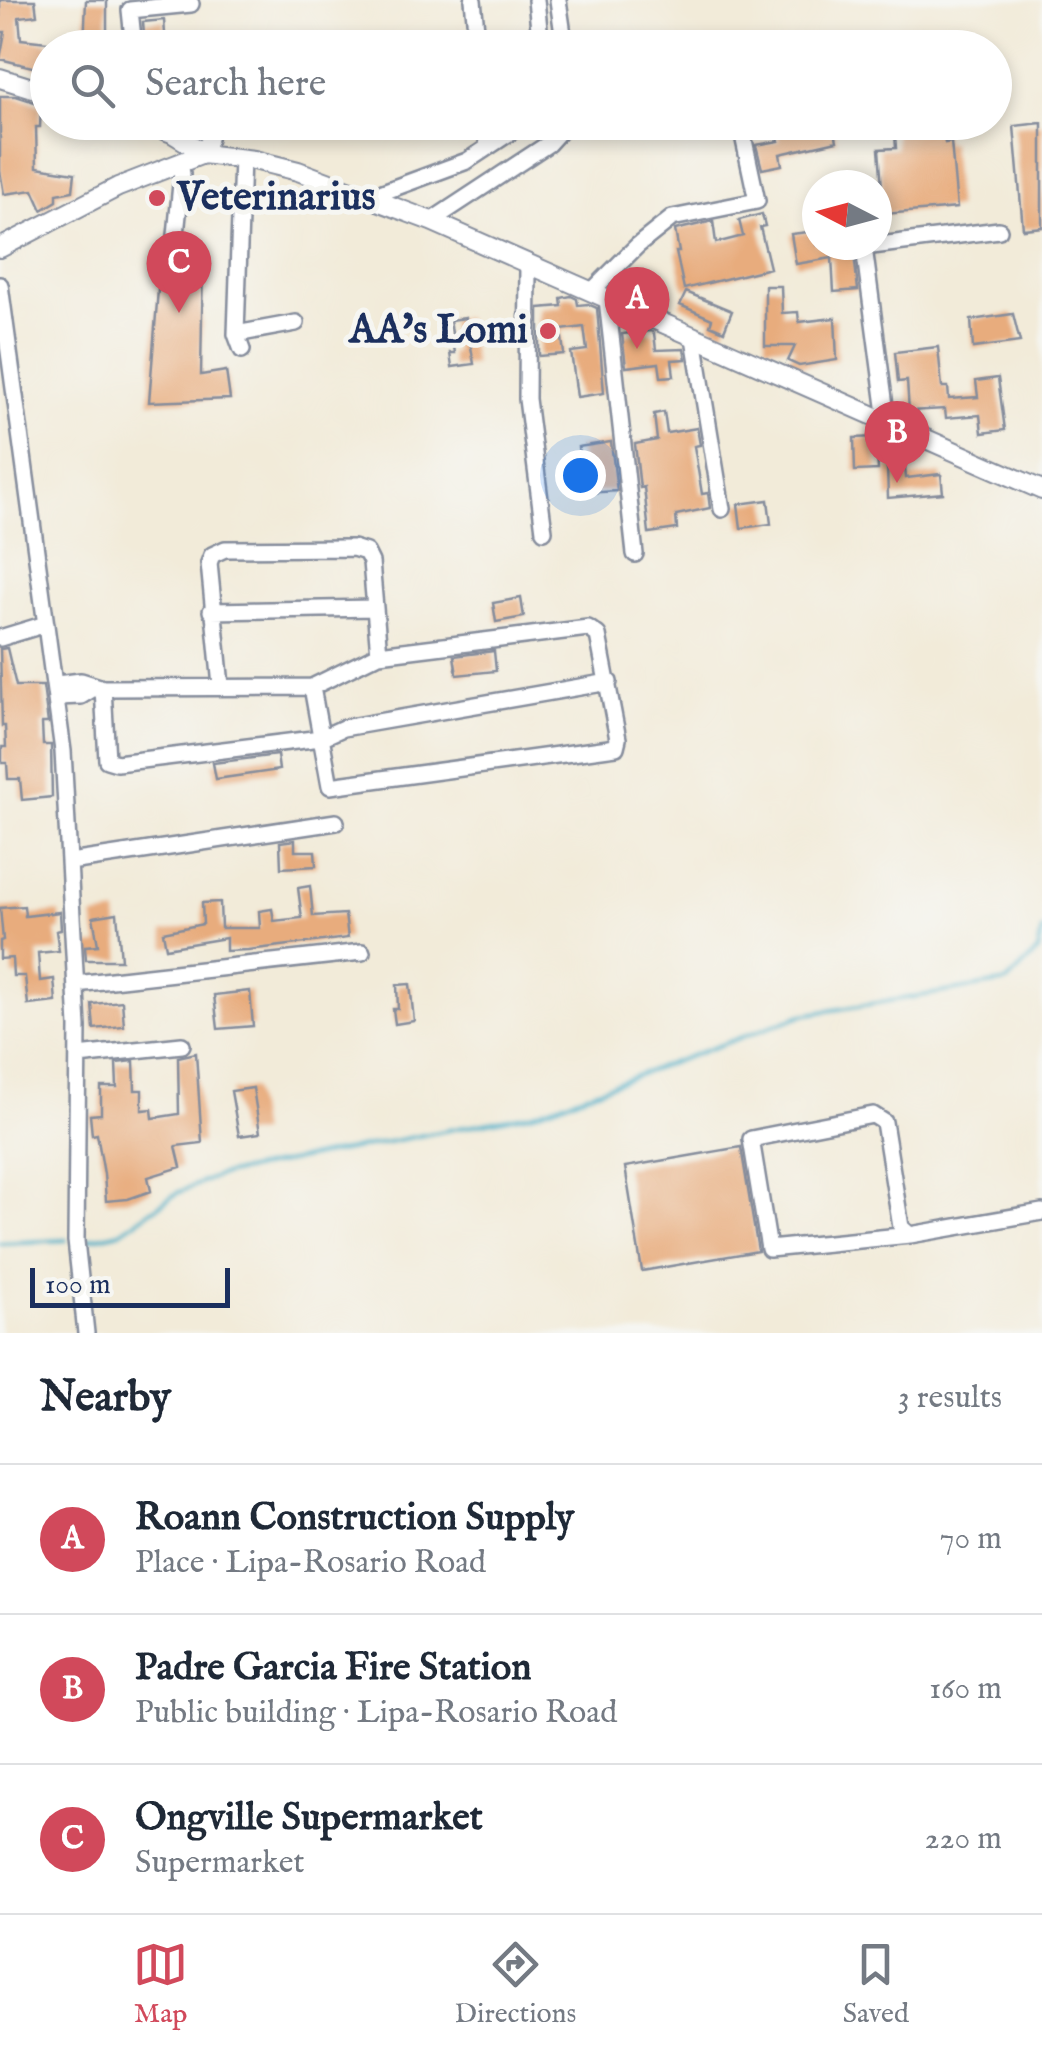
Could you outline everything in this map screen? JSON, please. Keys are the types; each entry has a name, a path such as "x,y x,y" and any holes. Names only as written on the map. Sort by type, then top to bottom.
{"main road":[{"path":"0,78 30,87"},
{"path":"183,140 206,154 298,171 431,220 1042,490"},
{"path":"0,248 118,186 206,154"}],"street":[{"path":"472,0 476,30"},
{"path":"536,0 539,30"},
{"path":"558,0 562,30"},
{"path":"132,30 130,10 191,4"},
{"path":"206,154 209,140"},
{"path":"487,140 488,147"},
{"path":"372,196 467,161 499,140"},
{"path":"431,220 552,140"},
{"path":"635,554 599,296 636,246 672,218 757,201 744,140"},
{"path":"242,158 236,334 242,350"},
{"path":"176,235 180,164"},
{"path":"887,421 864,248 999,230"},
{"path":"528,263 527,399 544,531"},
{"path":"0,285 58,691 76,984 76,1240 86,1333"},
{"path":"236,334 296,323"},
{"path":"694,338 722,508"},
{"path":"0,438 19,433"},
{"path":"222,686 208,563 212,555 225,549 354,548 366,552 372,562 379,654"},
{"path":"211,611 374,608"},
{"path":"0,638 46,624"},
{"path":"58,691 81,696 99,688 312,687 379,654 588,628 598,635 618,739 616,747 338,788 330,786 312,687"},
{"path":"99,688 107,760 117,763 322,738 344,728 609,682"},
{"path":"70,862 336,822"},
{"path":"76,984 362,952"},
{"path":"78,1056 182,1045"},
{"path":"910,1235 901,1227 884,1122 873,1115 750,1139 770,1248 910,1235 1042,1212"}],"building":[{"path":"0,0 35,0 37,15 19,17 21,39 30,40 30,66 0,59 5,32 0,32"},
{"path":"86,0 107,0 107,30 85,30"},
{"path":"164,20 165,30 144,30 143,22"},
{"path":"0,96 16,96 30,100 30,140 36,140 37,167 75,173 73,191 57,194 57,201 42,210 33,190 4,194 0,171"},
{"path":"1042,123 1042,227 1023,229 1014,126"},
{"path":"895,140 951,142 957,208 892,213 892,170 881,170 879,149 896,148"},
{"path":"837,141 780,154 782,165 762,169 756,145"},
{"path":"762,214 765,226 760,227 770,268 684,289 675,230 713,221 716,243 743,236 739,220"},
{"path":"802,233 802,260 820,260 796,264 791,234"},
{"path":"161,252 203,255 201,375 226,371 230,399 149,402"},
{"path":"832,260 855,260 858,290 834,292"},
{"path":"765,286 781,286 782,313 798,312 799,322 835,318 837,360 799,366 788,361 795,346 765,346"},
{"path":"686,292 732,311 724,331 710,325 712,319 680,305"},
{"path":"571,296 578,305 597,308 604,393 577,397 571,352 587,350 584,327 561,330 564,354 539,356 539,308 562,306 561,298"},
{"path":"1013,314 1020,342 973,348 971,320"},
{"path":"466,318 474,364 452,367 450,353 455,353 450,320"},
{"path":"654,333 656,350 684,349 686,359 672,360 674,376 661,377 659,363 626,367 622,334"},
{"path":"938,347 942,387 948,387 949,399 978,397 976,381 998,378 1005,430 982,433 980,415 946,418 945,409 909,411 907,381 898,382 895,352"},
{"path":"664,412 667,433 697,428 700,445 694,446 702,494 708,493 710,508 676,515 677,529 649,533 635,444 657,440 654,414"},
{"path":"876,437 878,470 855,471 854,438"},
{"path":"611,442 617,491 585,493 578,447"},
{"path":"905,467 906,478 941,474 943,493 888,498 887,468"},
{"path":"768,500 771,524 741,528 738,504"},
{"path":"521,598 524,617 496,622 493,603"},
{"path":"7,648 16,686 43,686 48,723 42,723 43,745 51,745 52,797 22,800 20,779 8,779 7,763 2,763 2,747 6,747 0,649"},
{"path":"494,651 496,671 457,675 454,656"},
{"path":"277,755 279,770 216,779 213,763"},
{"path":"295,840 295,851 315,851 316,866 281,868 280,842"},
{"path":"310,886 313,916 345,914 348,938 226,951 226,938 166,948 163,932 203,924 202,903 220,902 221,928 260,928 259,911 272,909 274,921 302,918 298,888"},
{"path":"24,906 25,916 60,912 61,930 56,931 59,951 38,953 40,981 54,979 56,1002 28,1005 25,976 13,976 12,958 0,959 0,908"},
{"path":"117,913 121,960 86,960 85,946 98,945 93,917"},
{"path":"410,984 414,1021 395,1024 397,985"},
{"path":"250,991 253,1026 218,1029 214,995"},
{"path":"122,1001 124,1026 94,1029 92,1004"},
{"path":"196,1053 202,1143 176,1146 181,1167 148,1177 151,1191 106,1201 97,1134 92,1135 90,1115 101,1114 101,1087 117,1087 116,1063 134,1061 135,1090 142,1090 142,1110 152,1109 153,1118 179,1114 178,1057"},
{"path":"253,1088 260,1133 239,1136 231,1091"},
{"path":"741,1147 758,1251 642,1271 625,1167"}],"waterway":[{"path":"86,1240 120,1232 177,1193 217,1176 534,1113 802,1015 1007,982 1038,951 1042,930"},
{"path":"0,1243 66,1240"}],"place":[{"name":"Veterinarius","path":"157,198"},
{"name":"Ongville Supermarket","path":"179,313"},
{"name":"AA's Lomi","path":"548,331"},
{"name":"Roann Construction Supply","path":"637,349"},
{"name":"Padre Garcia Fire Station","path":"897,483"}]}
